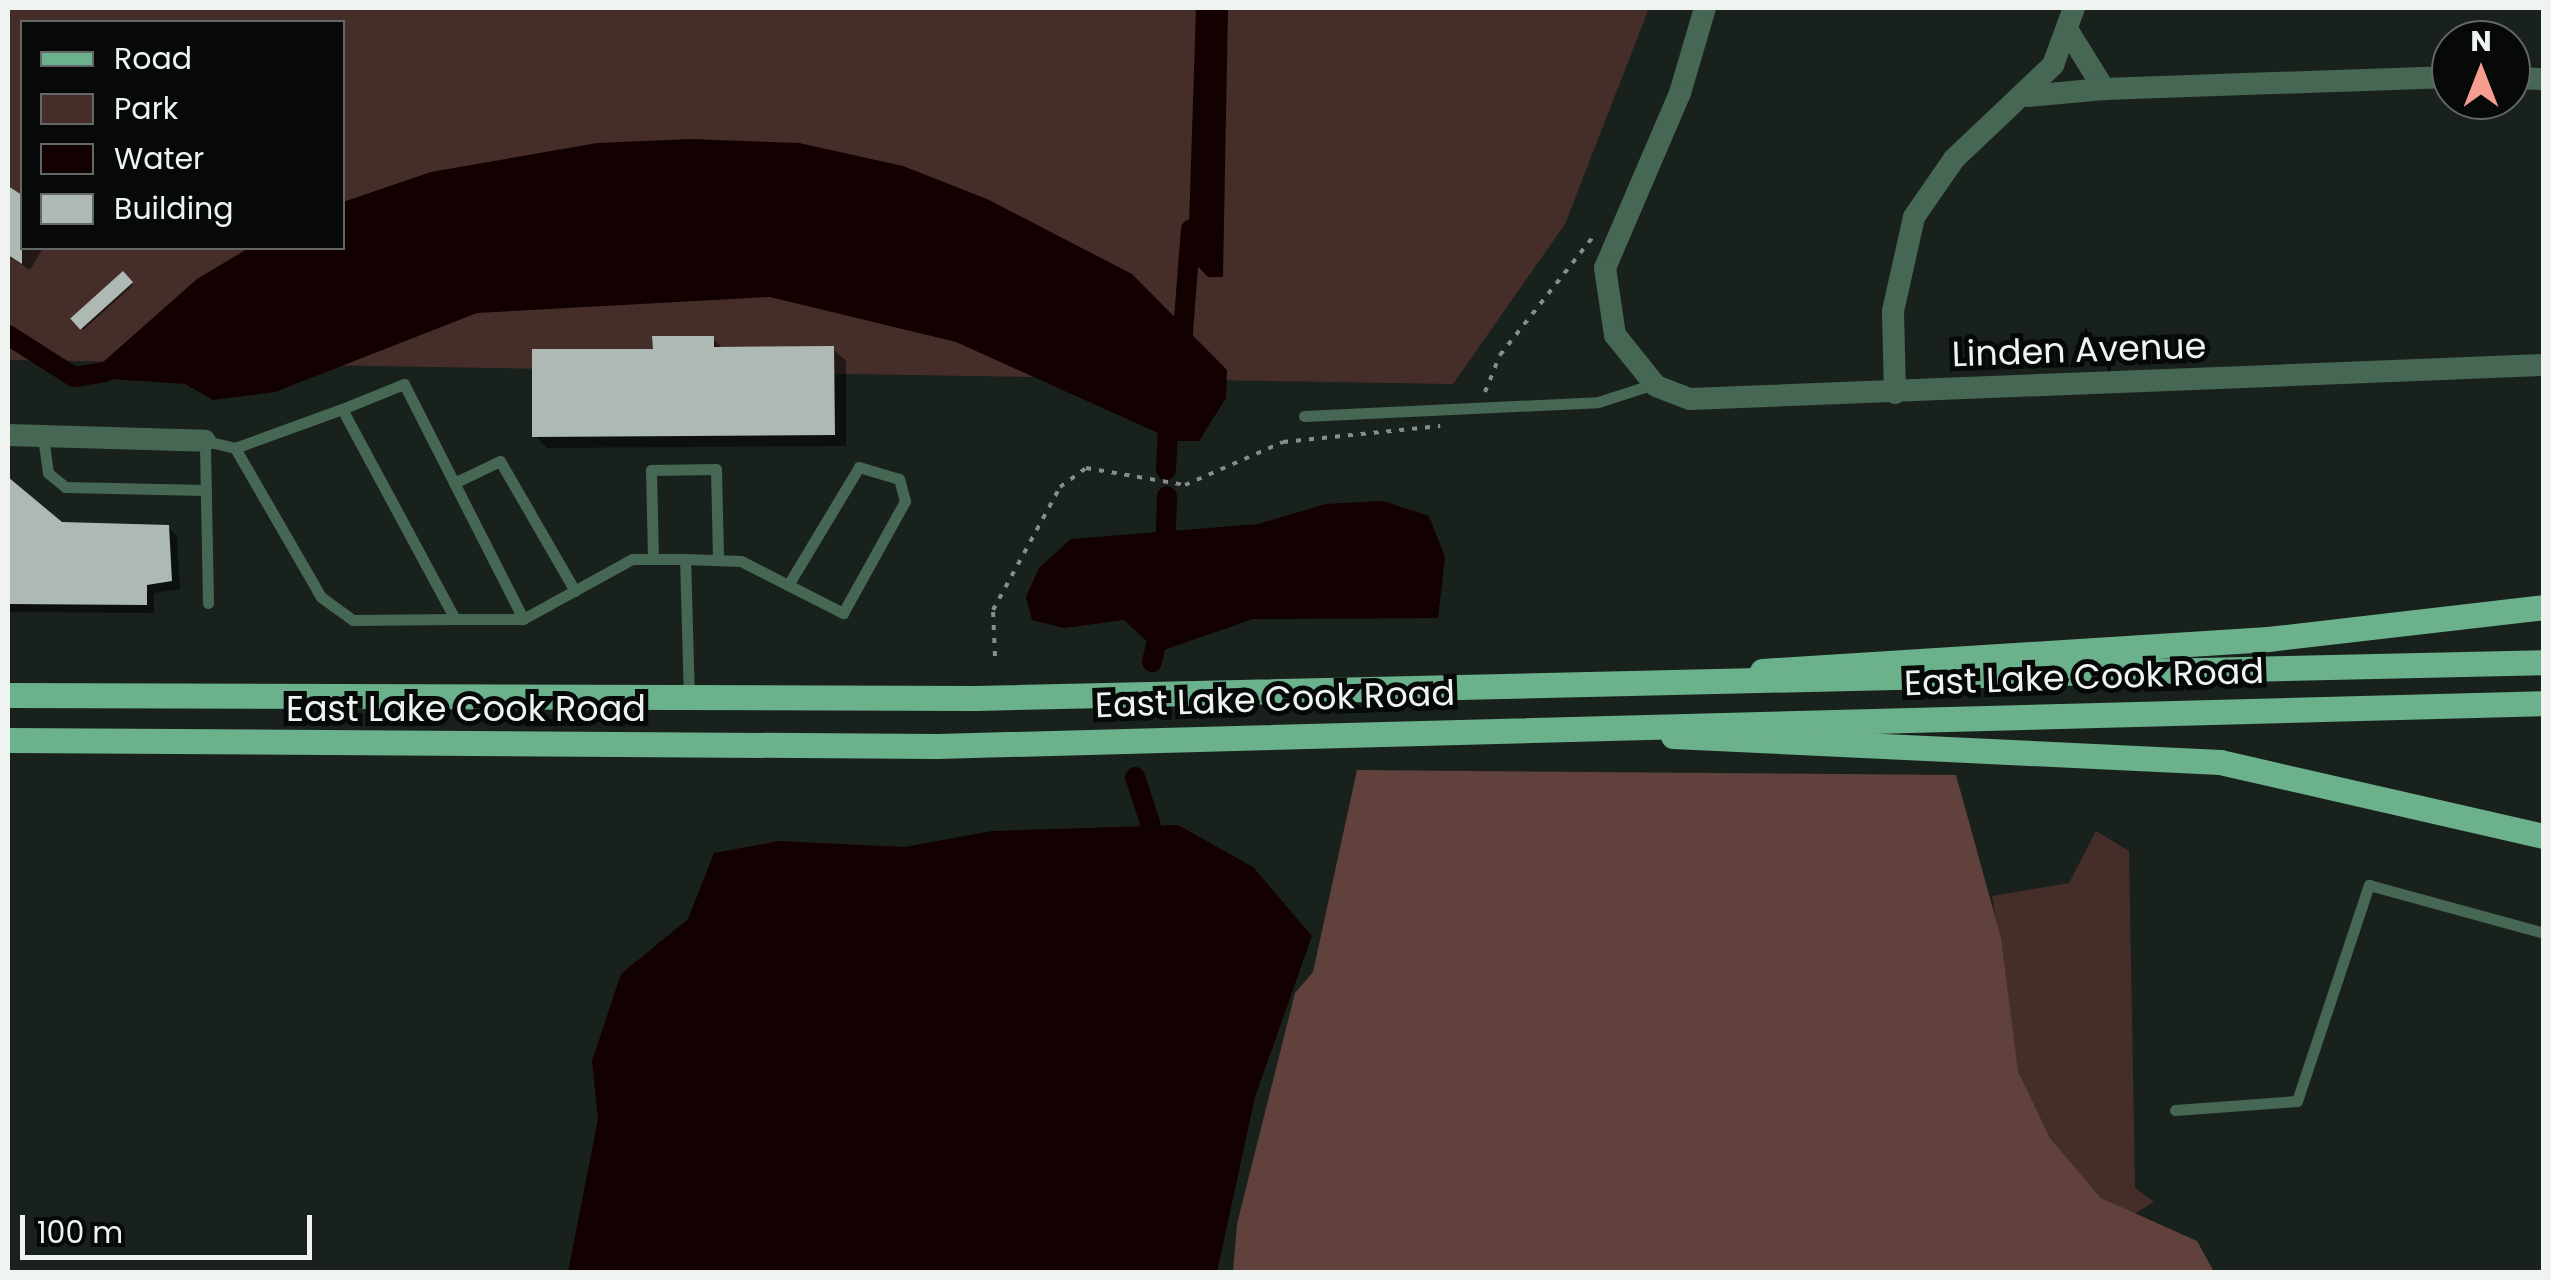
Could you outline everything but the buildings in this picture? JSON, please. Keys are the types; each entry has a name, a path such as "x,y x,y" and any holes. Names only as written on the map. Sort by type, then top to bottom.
{"main road":[{"path":"1689,684 1817,660 2268,639 2544,607"},
{"name":"East Lake Cook Road","path":"8,695 689,700 1689,684 2544,662"},
{"path":"689,700 689,745"},
{"name":"East Lake Cook Road","path":"8,740 689,745 2544,703"},
{"path":"1593,726 1748,746 2220,762 2544,836"}],"street":[{"name":"Linden Avenue","path":"1705,8 1680,94 1605,268 1615,335 1654,384 1690,400 2544,365"},
{"path":"1895,393 1893,311 1914,217 1954,159 2028,96 2070,34 2074,8"},
{"path":"2070,34 2104,88"},
{"path":"2028,96 2104,88 2431,78"},
{"path":"8,436 206,442"}],"lane":[{"path":"208,602 206,442 234,448 404,384 523,618"},
{"path":"1304,416 1473,412 1598,402 1654,384"},
{"path":"342,408 455,619"},
{"path":"44,436 48,473 65,487 206,490"},
{"path":"234,448 321,597 353,620 523,618 632,558 718,560 788,585 844,613 906,501 898,479 859,467 788,585"},
{"path":"454,483 500,461 575,591"},
{"path":"653,559 651,470 716,469 718,560"},
{"path":"686,559 689,700"},
{"path":"2176,1110 2297,1101 2370,885 2544,932"}],"path":[{"path":"994,656 993,610 1060,487 1086,468 1185,485 1284,442 1437,427 1473,412 1500,355 1604,216"}],"green space":[{"path":"8,8 1649,8 1565,224 1453,384 8,360"},
{"path":"2096,831 2129,851 2135,1188 2154,1202 2134,1214 2101,1198 2050,1138 2018,1071 1992,896 2069,883"}],"shaded area":[{"path":"1357,770 1956,775 2001,938 2018,1071 2050,1138 2101,1198 2197,1241 2214,1272 1233,1272 1237,1224 1295,993 1313,972"}],"water":[{"path":"1196,8 1228,8 1223,277 1208,277 1188,256"},
{"path":"691,139 799,143 903,166 987,199 1132,274 1227,370 1226,398 1199,441 1176,441 956,342 770,297 477,313 275,392 213,400 185,384 111,379 102,363 197,279 246,250 345,250 345,201 431,172 597,143"},
{"path":"1383,501 1429,516 1445,557 1438,618 1253,619 1158,652 1124,620 1064,628 1032,620 1026,597 1039,568 1071,539 1258,524 1326,504"},
{"path":"1178,825 1253,867 1312,936 1255,1097 1217,1272 568,1272 598,1119 592,1061 621,974 688,919 714,853 779,841 905,847 992,831"}],"waterway":[{"path":"1181,358 1191,229"},
{"path":"8,335 74,377 106,372"},
{"path":"1166,470 1169,411"},
{"path":"1165,557 1167,496"},
{"path":"1152,662 1160,626"},
{"path":"1135,777 1151,826"}]}
